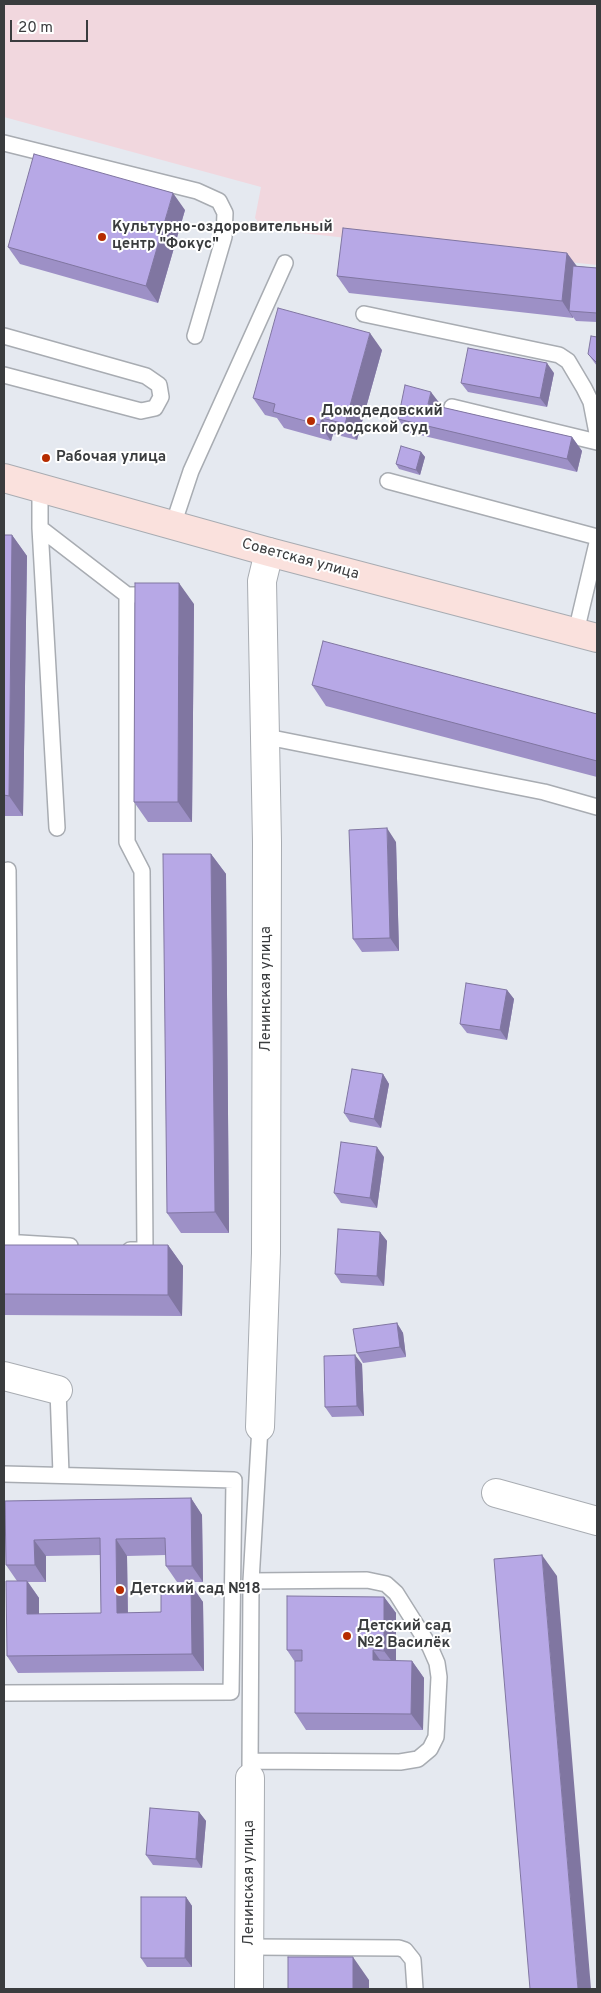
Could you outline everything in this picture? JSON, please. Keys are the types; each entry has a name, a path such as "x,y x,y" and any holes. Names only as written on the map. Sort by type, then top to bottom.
{"main road":[{"name":"Советская улица","path":"4,478 269,552 587,635"}],"street":[{"name":"Ленинская улица","path":"260,1427 266,1253 266,737 262,581 269,552"},
{"path":"4,1376 58,1390"},
{"path":"496,1493 597,1521"},
{"name":"Ленинская улица","path":"249,1989 250,1769"}],"lane":[{"path":"4,143 197,192 214,197 219,201 225,213 224,237 195,336"},
{"path":"173,525 191,471 285,263"},
{"path":"364,314 559,355 568,361 591,402 597,433"},
{"path":"4,336 146,376 159,385 161,397 155,408 141,412 4,375"},
{"path":"452,407 597,442"},
{"path":"388,481 597,537"},
{"path":"40,488 40,528 57,828"},
{"path":"40,528 127,595 153,593"},
{"path":"587,635 597,543"},
{"path":"116,1249 145,1250 142,871 127,842 127,595"},
{"path":"266,737 544,792 597,807"},
{"path":"8,870 7,1242 88,1247"},
{"path":"58,1390 61,1474"},
{"path":"251,1581 367,1580 386,1584 396,1593 430,1647 437,1663 439,1677 436,1737 430,1749 418,1759 400,1762 250,1769 251,1581 260,1427"},
{"path":"4,1474 234,1480 232,1692 4,1693"},
{"path":"250,1947 399,1948 405,1950 413,1960 415,1989"}],"shaded area":[{"path":"4,4 597,4 597,265 264,229 255,218 261,187 4,117"}],"building":[{"name":"Культурно-оздоровительный центр \"Фокус\"","path":"34,154 173,193 146,286 8,247"},
{"path":"343,228 567,253 562,301 337,276"},
{"path":"573,266 597,268 597,313 569,311"},
{"path":"278,308 370,333 345,424 322,418 320,425 273,412 275,404 253,398"},
{"path":"591,336 597,337 597,363 588,354"},
{"path":"468,348 547,363 540,398 461,383"},
{"path":"405,385 431,392 428,404 572,437 567,459 398,419"},
{"path":"401,446 421,452 416,470 396,464"},
{"path":"4,535 12,535 9,796 4,795"},
{"path":"135,583 179,583 178,802 134,802"},
{"path":"323,641 597,714 597,761 312,685"},
{"path":"387,828 390,938 353,939 349,830"},
{"path":"163,854 211,854 215,1212 167,1213"},
{"path":"466,983 507,990 500,1030 460,1024"},
{"path":"352,1069 383,1074 374,1119 344,1113"},
{"path":"341,1142 377,1147 370,1198 334,1193"},
{"path":"338,1229 380,1232 377,1276 335,1274"},
{"path":"4,1245 168,1245 168,1295 4,1294"},
{"path":"397,1323 400,1347 357,1353 353,1329"},
{"path":"355,1355 357,1406 325,1407 324,1356"},
{"path":"191,1498 192,1566 166,1566 165,1538 116,1539 117,1613 161,1612 161,1586 191,1585 192,1654 7,1656 6,1581 27,1581 27,1614 101,1613 100,1538 34,1540 35,1565 6,1565 5,1501"},
{"path":"542,1555 578,1989 530,1989 494,1559"},
{"path":"287,1596 384,1597 384,1651 373,1650 373,1660 412,1661 411,1714 295,1713 295,1661 302,1661 302,1650 287,1650"},
{"path":"150,1808 199,1812 196,1859 146,1855"},
{"path":"141,1897 186,1897 185,1958 141,1958"},
{"path":"288,1957 353,1957 353,1989 288,1989"}],"place":[{"name":"Культурно-оздоровительный центр \"Фокус\"","path":"102,237"},
{"name":"Домодедовский городской суд","path":"311,421"},
{"name":"Рабочая улица","path":"46,458"},
{"name":"Детский сад №18","path":"120,1590"},
{"name":"Детский сад №2 Василёк","path":"347,1636"}]}
